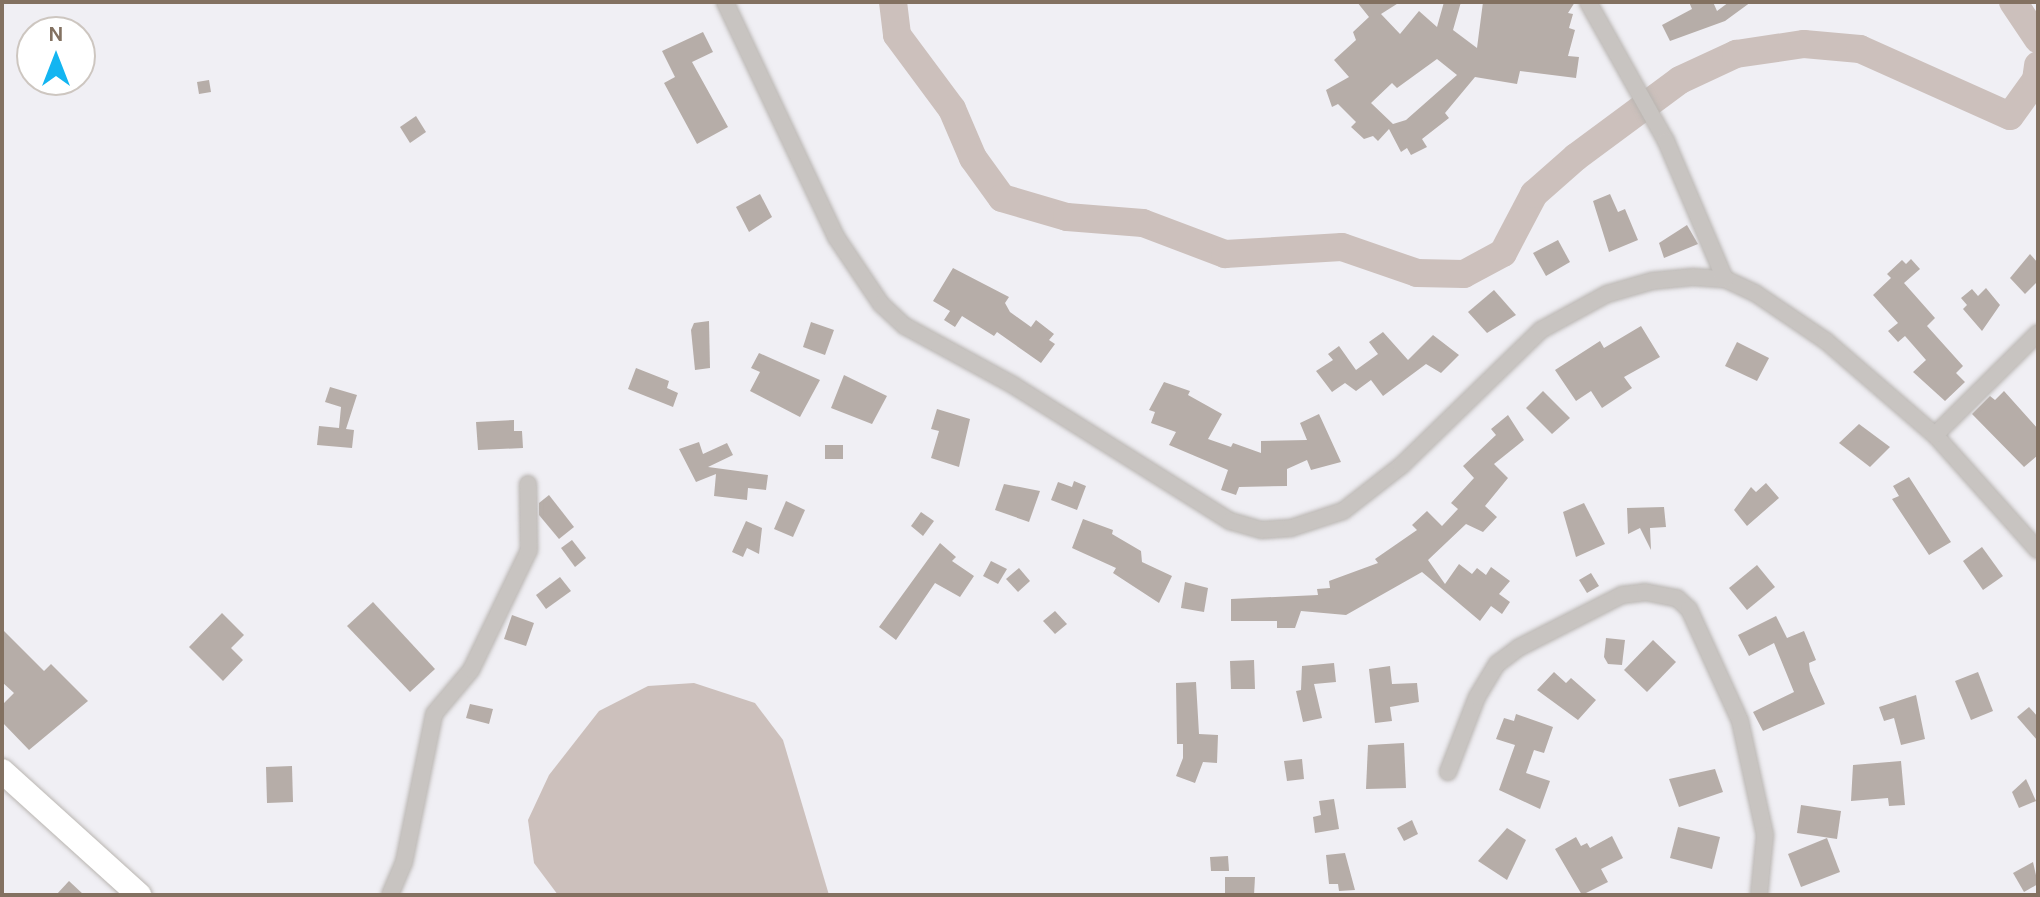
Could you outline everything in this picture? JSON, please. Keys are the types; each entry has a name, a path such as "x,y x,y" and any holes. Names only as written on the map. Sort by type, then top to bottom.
{"highway":[{"path":"2,771 139,895"}],"street":[{"path":"725,2 836,237 881,304 905,326 1013,385 1214,513 1243,526 1291,528 1343,511 1402,465 1541,330 1582,305 1652,281 1725,279 1816,333 1935,435 2038,550"},
{"path":"1588,2 1666,141 1725,279"},
{"path":"1935,435 2038,333"},
{"path":"390,895 404,862 434,714 471,670 529,550 528,484"},
{"path":"1448,772 1477,697 1497,664 1518,648 1622,595 1645,592 1677,598 1689,609 1740,721 1765,835 1759,895"}],"shaded area":[{"path":"694,683 755,703 783,740 829,895 558,895 534,863 528,820 549,775 599,711 648,686"}],"building":[{"path":"1357,2 1400,2 1381,14 1400,34 1419,11 1437,27 1444,2 1461,2 1453,30 1477,48 1483,2 1575,2 1568,13 1573,14 1569,28 1575,30 1568,56 1579,57 1576,78 1520,71 1517,84 1475,77 1445,113 1449,118 1422,139 1427,147 1411,155 1407,148 1401,152 1389,129 1378,141 1373,136 1364,139 1351,127 1356,122 1338,104 1332,107 1326,90 1349,77 1334,60 1356,40 1353,32 1369,17","holes":["1437,59 1457,75 1406,120 1393,124 1371,103 1392,83 1397,88"]},
{"path":"1689,2 1713,2 1717,11 1729,2 1751,2 1725,21 1670,41 1662,25 1692,9"},
{"path":"703,32 713,52 692,62 728,127 697,144 664,83 675,77 662,51"},
{"path":"209,80 211,92 199,94 197,82"},
{"path":"416,116 426,132 410,143 400,127"},
{"path":"760,194 772,217 749,232 736,207"},
{"path":"1610,194 1618,212 1625,209 1638,240 1609,252 1593,201"},
{"path":"1687,225 1698,244 1664,258 1659,243"},
{"path":"1558,240 1570,262 1546,276 1533,253"},
{"path":"2030,254 2038,263 2038,281 2025,294 2010,278"},
{"path":"1911,259 1920,269 1904,283 1935,318 1927,326 1963,366 1956,373 1965,382 1945,401 1913,372 1926,360 1905,336 1898,342 1888,331 1898,323 1873,295 1891,278 1887,274 1902,260 1906,264"},
{"path":"953,268 1009,297 1005,303 1010,312 1031,327 1036,320 1054,334 1049,340 1055,344 1041,363 997,332 994,336 962,316 955,327 944,320 950,311 933,301"},
{"path":"1986,288 2000,305 1982,331 1963,309 1967,305 1961,298 1972,289 1978,296"},
{"path":"1494,290 1516,315 1487,333 1468,312"},
{"path":"709,321 710,368 695,370 691,330 694,323"},
{"path":"811,322 834,330 825,355 803,347"},
{"path":"1641,326 1660,357 1624,377 1632,388 1602,408 1591,391 1576,401 1555,370 1600,341 1604,348"},
{"path":"1383,332 1408,360 1433,335 1459,355 1441,373 1426,364 1383,396 1371,380 1356,391 1345,383 1332,392 1316,371 1333,360 1328,354 1339,346 1356,370 1378,354 1369,342"},
{"path":"1737,342 1769,358 1757,381 1725,366"},
{"path":"759,353 820,380 800,417 750,391 760,372 751,368"},
{"path":"636,368 669,381 667,388 678,393 673,407 628,389"},
{"path":"844,375 887,396 872,424 831,408"},
{"path":"1164,382 1190,391 1188,395 1222,414 1208,439 1231,447 1233,443 1261,453 1261,441 1307,440 1300,423 1319,414 1341,462 1311,470 1307,460 1287,469 1287,486 1239,487 1236,495 1221,490 1228,470 1169,445 1176,432 1151,423 1155,412 1149,410"},
{"path":"330,387 357,395 346,429 354,430 352,448 317,445 319,426 339,428 341,407 325,402"},
{"path":"1543,391 1570,418 1552,434 1526,408"},
{"path":"2004,391 2038,429 2038,455 2024,467 1972,414 1990,396 1995,400"},
{"path":"937,409 970,419 959,467 931,458 939,431 931,429"},
{"path":"1508,415 1524,440 1494,464 1508,478 1485,506 1497,517 1483,532 1466,524 1428,560 1445,584 1459,564 1472,574 1477,568 1486,575 1491,567 1510,581 1499,594 1510,602 1502,614 1491,606 1480,621 1422,572 1346,615 1301,611 1295,628 1277,628 1277,621 1231,621 1231,599 1318,595 1317,589 1330,588 1329,581 1378,563 1375,559 1417,530 1412,525 1427,511 1442,526 1458,509 1451,503 1474,478 1463,466 1496,435 1491,429"},
{"path":"514,420 514,431 522,431 523,448 478,450 476,422"},
{"path":"1859,424 1890,447 1870,467 1839,443"},
{"path":"699,442 703,454 727,443 733,455 708,467 768,475 766,490 748,488 747,500 714,496 716,474 696,482 679,449"},
{"path":"825,445 843,445 843,459 825,459"},
{"path":"1909,477 1951,542 1929,555 1892,499 1899,496 1893,486"},
{"path":"1074,481 1086,486 1077,510 1051,500 1058,482 1072,487"},
{"path":"1766,483 1779,498 1747,526 1734,510 1751,487 1756,492"},
{"path":"1004,484 1040,491 1029,522 995,510"},
{"path":"549,495 574,527 559,539 539,515 539,503"},
{"path":"786,501 805,510 793,537 774,529"},
{"path":"1584,503 1605,544 1576,557 1563,512"},
{"path":"1664,507 1666,527 1650,528 1651,550 1640,528 1628,534 1627,508"},
{"path":"921,512 934,521 923,536 911,526"},
{"path":"1083,519 1113,530 1112,534 1141,551 1142,562 1172,576 1159,603 1113,573 1116,568 1072,548"},
{"path":"746,521 762,528 759,554 747,548 743,557 732,552"},
{"path":"572,540 586,558 575,567 561,548"},
{"path":"940,543 956,557 952,561 974,576 960,597 935,583 896,640 879,627"},
{"path":"1982,547 2003,576 1983,590 1963,561"},
{"path":"991,561 1007,569 998,584 983,576"},
{"path":"1757,565 1775,587 1747,610 1729,588"},
{"path":"1019,568 1030,581 1018,592 1006,579"},
{"path":"1591,573 1599,586 1587,593 1579,580"},
{"path":"560,577 571,591 546,609 536,595"},
{"path":"1185,582 1208,588 1204,612 1181,608"},
{"path":"373,602 435,669 410,692 347,626"},
{"path":"1055,611 1067,624 1055,634 1043,621"},
{"path":"222,613 244,635 231,648 243,660 223,681 189,647"},
{"path":"512,615 534,623 526,646 504,639"},
{"path":"1776,616 1787,638 1804,631 1816,660 1809,663 1810,671 1825,704 1763,731 1753,712 1794,692 1774,643 1749,656 1738,635"},
{"path":"2,629 44,671 51,664 88,701 29,750 2,722 2,705 14,693 2,682"},
{"path":"1606,638 1625,640 1622,665 1608,664 1604,657"},
{"path":"1653,640 1676,662 1647,692 1624,670"},
{"path":"1254,660 1255,689 1231,689 1230,661"},
{"path":"1334,663 1336,682 1314,684 1322,718 1303,722 1296,691 1301,690 1302,666"},
{"path":"1390,666 1392,684 1417,683 1419,702 1390,707 1392,721 1375,723 1369,669"},
{"path":"1554,672 1566,683 1571,678 1596,700 1578,720 1537,690"},
{"path":"1978,672 1993,711 1971,720 1955,681"},
{"path":"1196,682 1199,734 1218,735 1217,763 1203,762 1195,783 1176,776 1183,758 1183,744 1177,744 1176,683"},
{"path":"1916,695 1925,739 1901,745 1894,718 1884,721 1879,707"},
{"path":"470,704 493,709 489,724 466,718"},
{"path":"2029,707 2038,717 2038,741 2017,717"},
{"path":"1516,714 1553,727 1544,753 1534,750 1526,773 1550,781 1540,809 1499,790 1515,745 1496,739 1504,718 1514,721"},
{"path":"1404,743 1406,788 1366,789 1368,745"},
{"path":"1302,759 1304,779 1287,781 1284,761"},
{"path":"1901,761 1905,805 1889,806 1888,798 1851,801 1853,765"},
{"path":"292,766 293,802 267,803 266,767"},
{"path":"1715,769 1723,792 1679,807 1669,779"},
{"path":"2026,779 2036,801 2019,808 2012,792"},
{"path":"1334,799 1339,829 1315,833 1313,817 1321,815 1319,801"},
{"path":"1801,805 1841,811 1837,839 1797,833"},
{"path":"1412,820 1418,834 1404,841 1397,828"},
{"path":"1678,827 1720,837 1712,869 1670,858"},
{"path":"1507,828 1526,840 1507,880 1478,861"},
{"path":"1612,836 1623,858 1601,869 1608,882 1582,895 1555,849 1576,837 1581,846 1587,843 1590,848"},
{"path":"1827,838 1840,872 1801,887 1788,854"},
{"path":"1345,853 1355,890 1339,891 1338,884 1329,884 1326,855"},
{"path":"1228,856 1229,871 1211,871 1210,857"},
{"path":"2033,862 2038,884 2024,892 2013,873"},
{"path":"1225,877 1255,877 1254,895 1225,895"},
{"path":"69,881 84,895 56,895"}],"waterway":[{"path":"893,2 897,35 952,109 973,158 1002,198 1067,217 1143,223 1225,254 1342,247 1417,273 1464,274 1503,253 1534,194 1576,157 1680,80 1736,54 1804,44 1860,49 2010,116 2036,80 2038,65"},
{"path":"2013,2 2038,39"}]}
